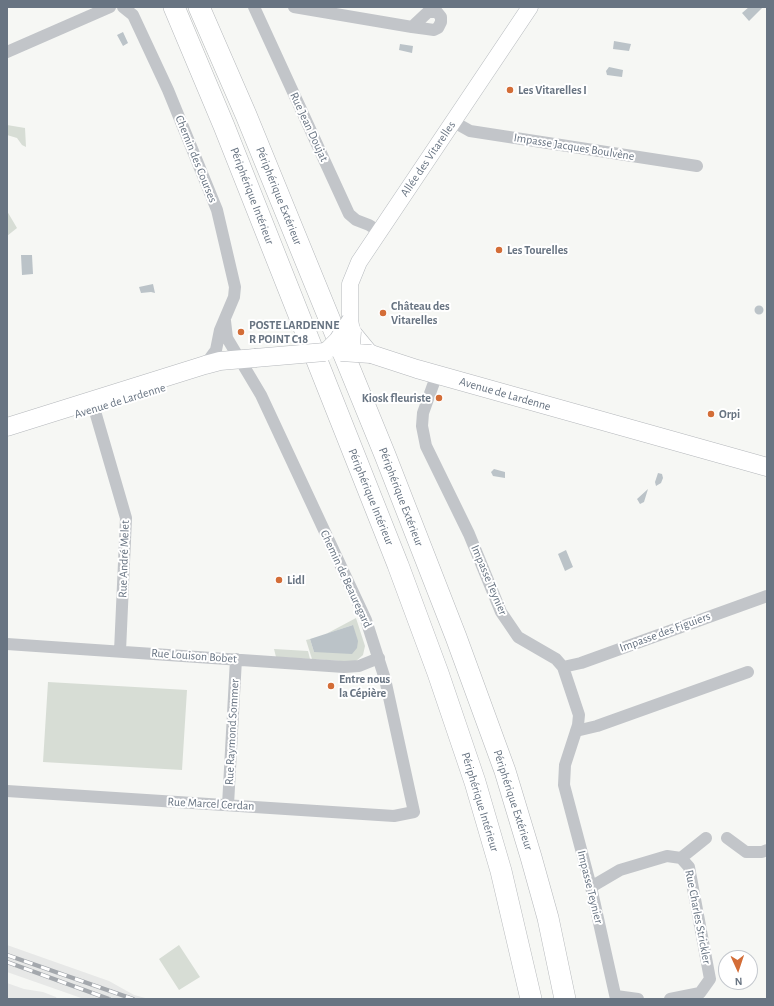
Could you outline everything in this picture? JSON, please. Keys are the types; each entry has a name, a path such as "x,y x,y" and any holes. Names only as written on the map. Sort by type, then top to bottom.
{"highway":[{"name":"Périphérique Intérieur","path":"174,7 224,126 398,565 438,673 475,782 501,871 531,999"},
{"name":"Périphérique Extérieur","path":"200,7 246,115 379,440 456,637 505,771 531,857 548,918 565,999"}],"main road":[{"name":"Allée des Vitarelles","path":"351,325 350,291 359,262 530,7"},
{"path":"333,352 347,350 351,344 351,325"},
{"path":"351,325 371,354"},
{"name":"Avenue de Lardenne","path":"7,436 93,405 225,362 333,352 371,354 394,362 767,467"},
{"name":"Avenue de Lardenne","path":"7,427 93,405"}],"street":[{"path":"7,52 110,7"},
{"name":"Chemin des Courses","path":"123,7 133,15 168,90 213,196 234,287 234,297 220,330 225,362"},
{"name":"Rue Jean Doujat","path":"254,7 349,214 356,220 369,225 380,232"},
{"path":"294,7 412,27"},
{"name":"Impasse Jacques Boulvène","path":"454,122 470,130 697,166"},
{"path":"225,321 227,338 225,362"},
{"name":"Chemin de Beauregard","path":"225,362 255,383 366,620 379,658 414,812"},
{"name":"Impasse Teynier","path":"437,374 423,414 422,426 426,446 461,515 501,612 510,628 518,638 556,660 563,667 579,715 576,731 563,775 564,785 591,888 616,997"},
{"name":"Rue André Melet","path":"93,405 126,518 120,651"},
{"name":"Impasse des Figuiers","path":"563,667 581,663 767,596"},
{"name":"Rue Louison Bobet","path":"7,644 344,667 358,666 379,658"},
{"name":"Rue Raymond Sommer","path":"228,805 236,659"},
{"path":"576,731 597,726 748,672"},
{"name":"Rue Marcel Cerdan","path":"7,792 394,816 414,812"},
{"path":"681,858 706,838"},
{"path":"727,838 746,852 762,852 767,850"},
{"name":"Rue Charles Strickler","path":"591,888 620,870 667,856 681,858 690,867 710,979 700,994 670,999"},
{"path":"616,997 638,999"}],"shaded area":[{"path":"749,7 763,7 749,21 742,13"},
{"path":"123,32 128,43 123,46 117,35"},
{"path":"614,41 631,44 629,51 613,49"},
{"path":"400,44 413,46 412,53 399,50"},
{"path":"609,67 623,70 622,77 607,75 606,71"},
{"path":"7,125 25,128 26,147 22,145 17,138 7,135"},
{"path":"7,211 17,228 7,236"},
{"path":"21,255 32,255 33,274 22,275"},
{"path":"153,284 155,293 141,293 139,287"},
{"path":"757,306 761,306 763,310 761,314 757,314 755,312 755,308"},
{"path":"494,469 505,472 505,478 493,476 491,472"},
{"path":"658,473 662,474 663,478 661,483 656,486 655,482"},
{"path":"648,489 644,502 640,504 637,499"},
{"path":"566,550 573,567 565,571 558,554"},
{"path":"356,618 365,646 363,655 355,662 312,659 306,640 310,639 314,652 353,625 326,634"},
{"path":"353,625 358,641 357,648 352,654 314,652 310,639"},
{"path":"274,649 308,651 310,659 276,657"},
{"path":"48,682 187,690 182,770 43,762"},
{"path":"7,945 109,981 134,995 149,999 84,999 7,972"},
{"path":"179,945 200,977 179,990 159,959"},
{"path":"7,983 24,989 43,992 56,997 57,999 7,999"}],"railway":[{"path":"7,955 133,999"},
{"path":"7,962 109,999"}],"place":[{"name":"Les Vitarelles I","path":"510,90"},
{"name":"Les Tourelles","path":"499,250"},
{"name":"Château des Vitarelles","path":"383,313"},
{"name":"POSTE LARDENNE R POINT C18","path":"241,332"},
{"name":"Kiosk fleuriste","path":"439,398"},
{"name":"Orpi","path":"711,414"},
{"name":"Lidl","path":"279,580"},
{"name":"Entre nous la Cépière","path":"331,686"}]}
